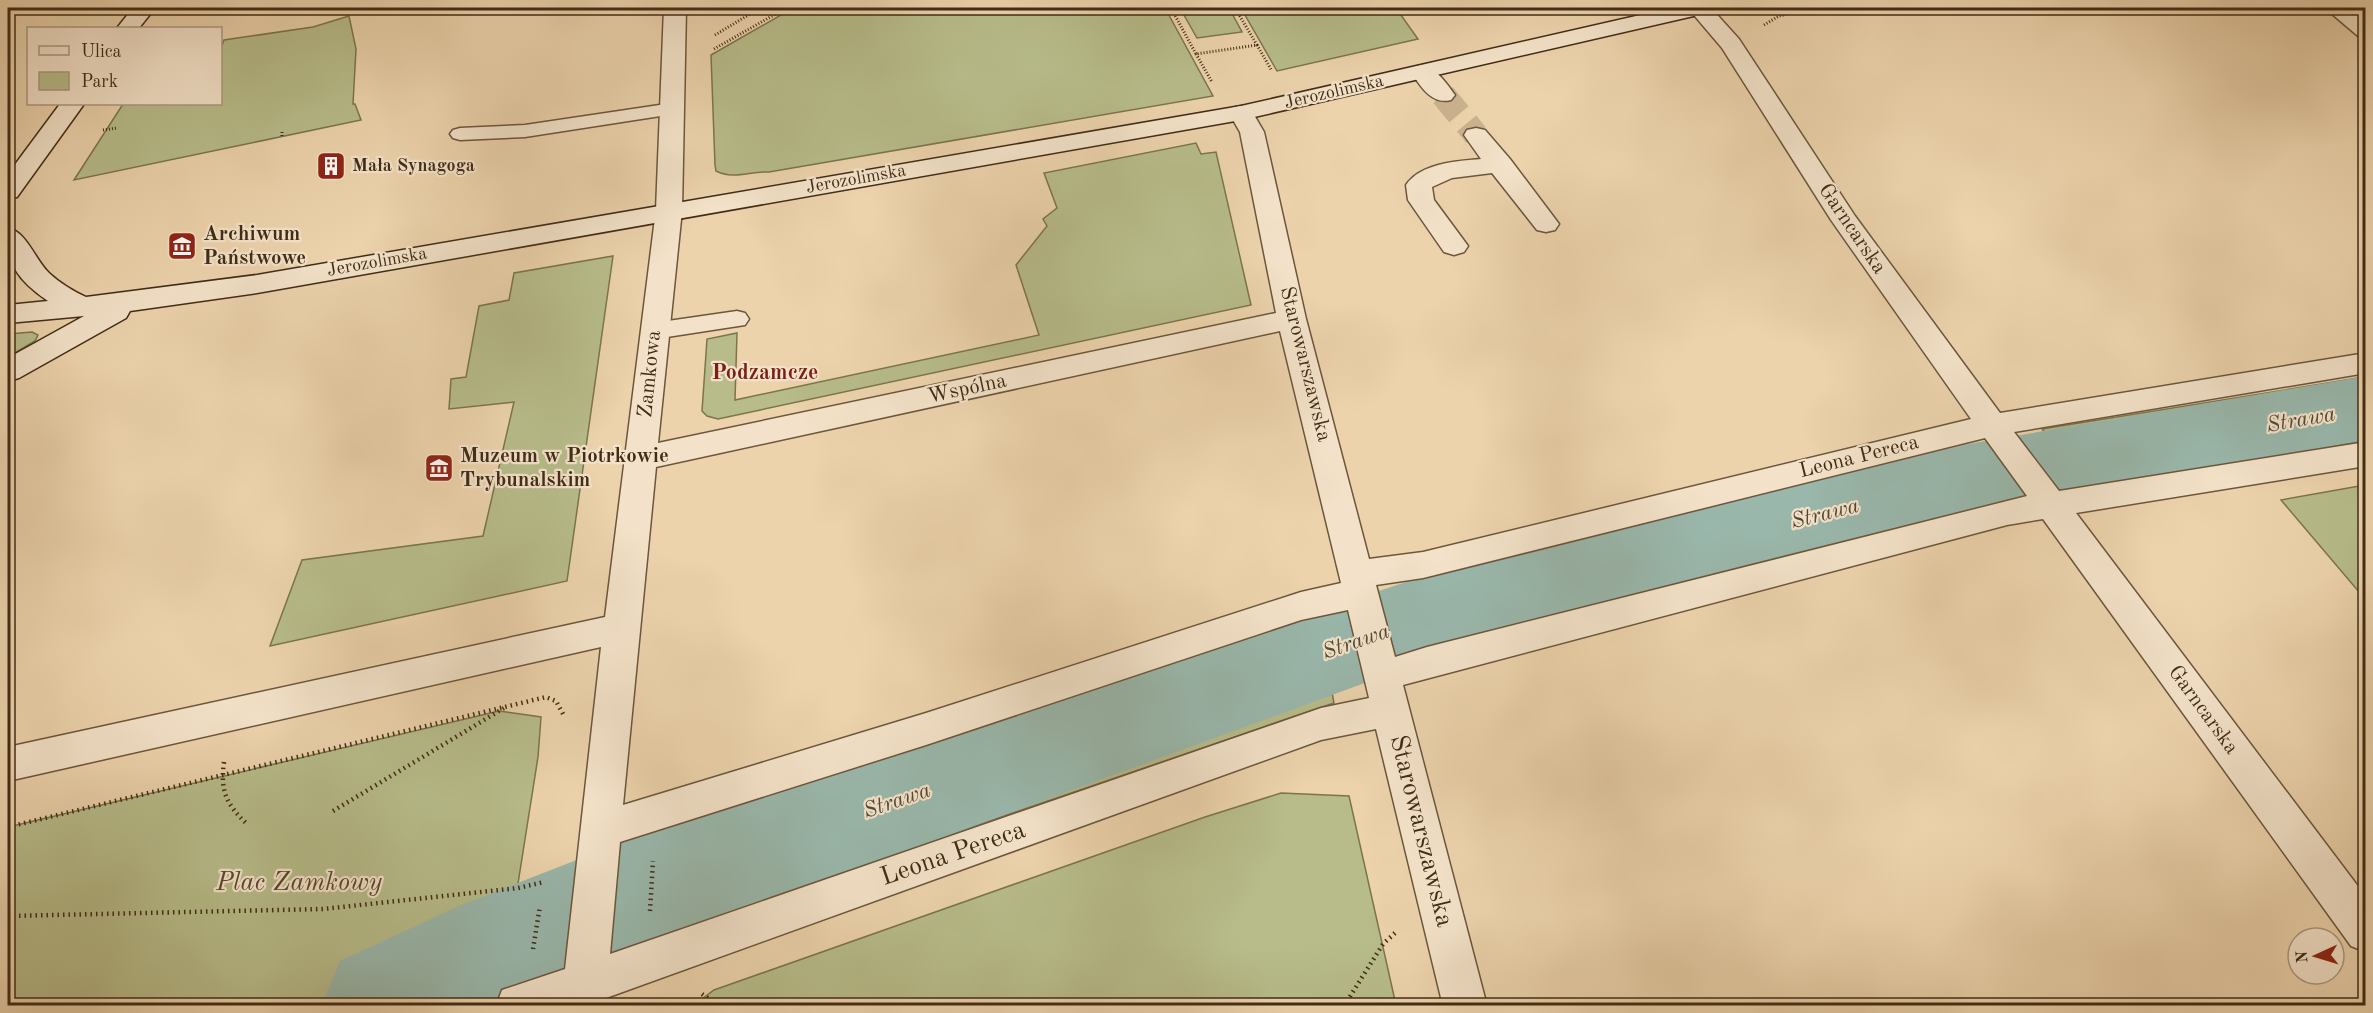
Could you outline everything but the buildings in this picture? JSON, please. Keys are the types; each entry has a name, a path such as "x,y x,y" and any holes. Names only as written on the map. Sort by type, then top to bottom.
{"street":[{"path":"129,27 144,8"},
{"name":"Zamkowa","path":"586,982 621,628 669,210 675,8"},
{"name":"Jerozolimska","path":"8,314 135,301 271,281 669,210 1240,113 1698,8"},
{"name":"Garncarska","path":"1698,8 1731,44 1844,220 2044,497 2366,932"},
{"path":"2336,8 2366,31"},
{"path":"1423,72 1443,95"},
{"path":"8,191 71,105"},
{"name":"Starowarszawska","path":"1240,113 1252,132 1292,319 1465,1005"},
{"path":"1476,135 1546,224"},
{"path":"1454,246 1425,207 1419,192 1419,185 1426,178 1436,174 1501,164"},
{"path":"8,236 26,269 36,279 55,295 84,307"},
{"path":"8,371 86,325 135,301"},
{"name":"Wspólna","path":"642,458 1292,319"},
{"name":"Leona Pereca","path":"600,830 926,729 1301,606 1363,595 1423,566 2001,437 2366,363"},
{"name":"Leona Pereca","path":"518,1005 1321,724 1383,681 1449,656 1997,515 2044,497 2366,454"},
{"path":"8,764 233,716 621,628"}],"lane":[{"path":"460,134 525,131 673,109"},
{"path":"654,331 737,319"}],"path":[{"path":"714,35 760,8"},
{"path":"710,51 786,8"},
{"path":"1171,8 1217,91"},
{"path":"1235,8 1274,75"},
{"path":"1763,27 1779,16 1814,8"},
{"path":"1196,54 1257,45"},
{"path":"96,131 117,129"},
{"path":"8,827 546,697"},
{"path":"333,811 508,705"},
{"path":"233,716 220,789 228,805 246,823"},
{"path":"650,914 653,868"},
{"path":"8,916 323,909 518,888 544,882"},
{"path":"532,957 541,902"},
{"path":"1344,1005 1383,944 1400,928"}],"green space":[{"path":"793,8 1165,8 1213,96 769,172 729,175 716,171 711,55"},
{"path":"1180,8 1229,8 1242,32 1197,38"},
{"path":"1241,8 1396,8 1418,39 1277,71"},
{"path":"349,16 356,49 353,104 361,120 74,180 122,105 222,105 222,45 224,40 313,27"},
{"path":"1196,143 1201,154 1216,152 1251,305 718,419 707,416 702,411 707,339 737,333 735,400 1039,335 1016,265 1047,226 1043,219 1057,208 1044,173"},
{"path":"613,256 567,581 270,646 302,560 483,536 514,402 449,409 451,379 466,377 479,306 509,300 514,273"},
{"path":"32,332 38,335 35,341 8,357 8,334"},
{"path":"2365,377 2365,393 2177,425 2051,440 2042,429"},
{"path":"2365,425 2365,440 2190,471 2090,484 2076,469 2187,457"},
{"path":"1948,452 1957,463 1455,585 1426,595 1421,581"},
{"path":"2366,485 2365,599 2281,500"},
{"path":"1329,676 1334,703 665,932 665,911"},
{"name":"Plac Zamkowy","path":"499,711 541,717 538,757 513,915 326,1005 8,1005 8,827"},
{"path":"1281,793 1349,796 1396,1005 694,1005 714,990 1205,817"},
{"path":"508,963 503,989 469,1005 418,1005"}],"waterway":[{"name":"Strawa","path":"385,1006 503,949 669,881 1479,599 1968,479 2366,408"}],"tunnel":[{"path":"1443,95 1476,135"}],"place":[{"name":"Mała Synagoga","path":"331,166"},
{"name":"Archiwum Państwowe","path":"182,246"},
{"name":"Muzeum w Piotrkowie Trybunalskim","path":"439,468"}],"district":[{"name":"Podzamcze","path":"765,373"}]}
